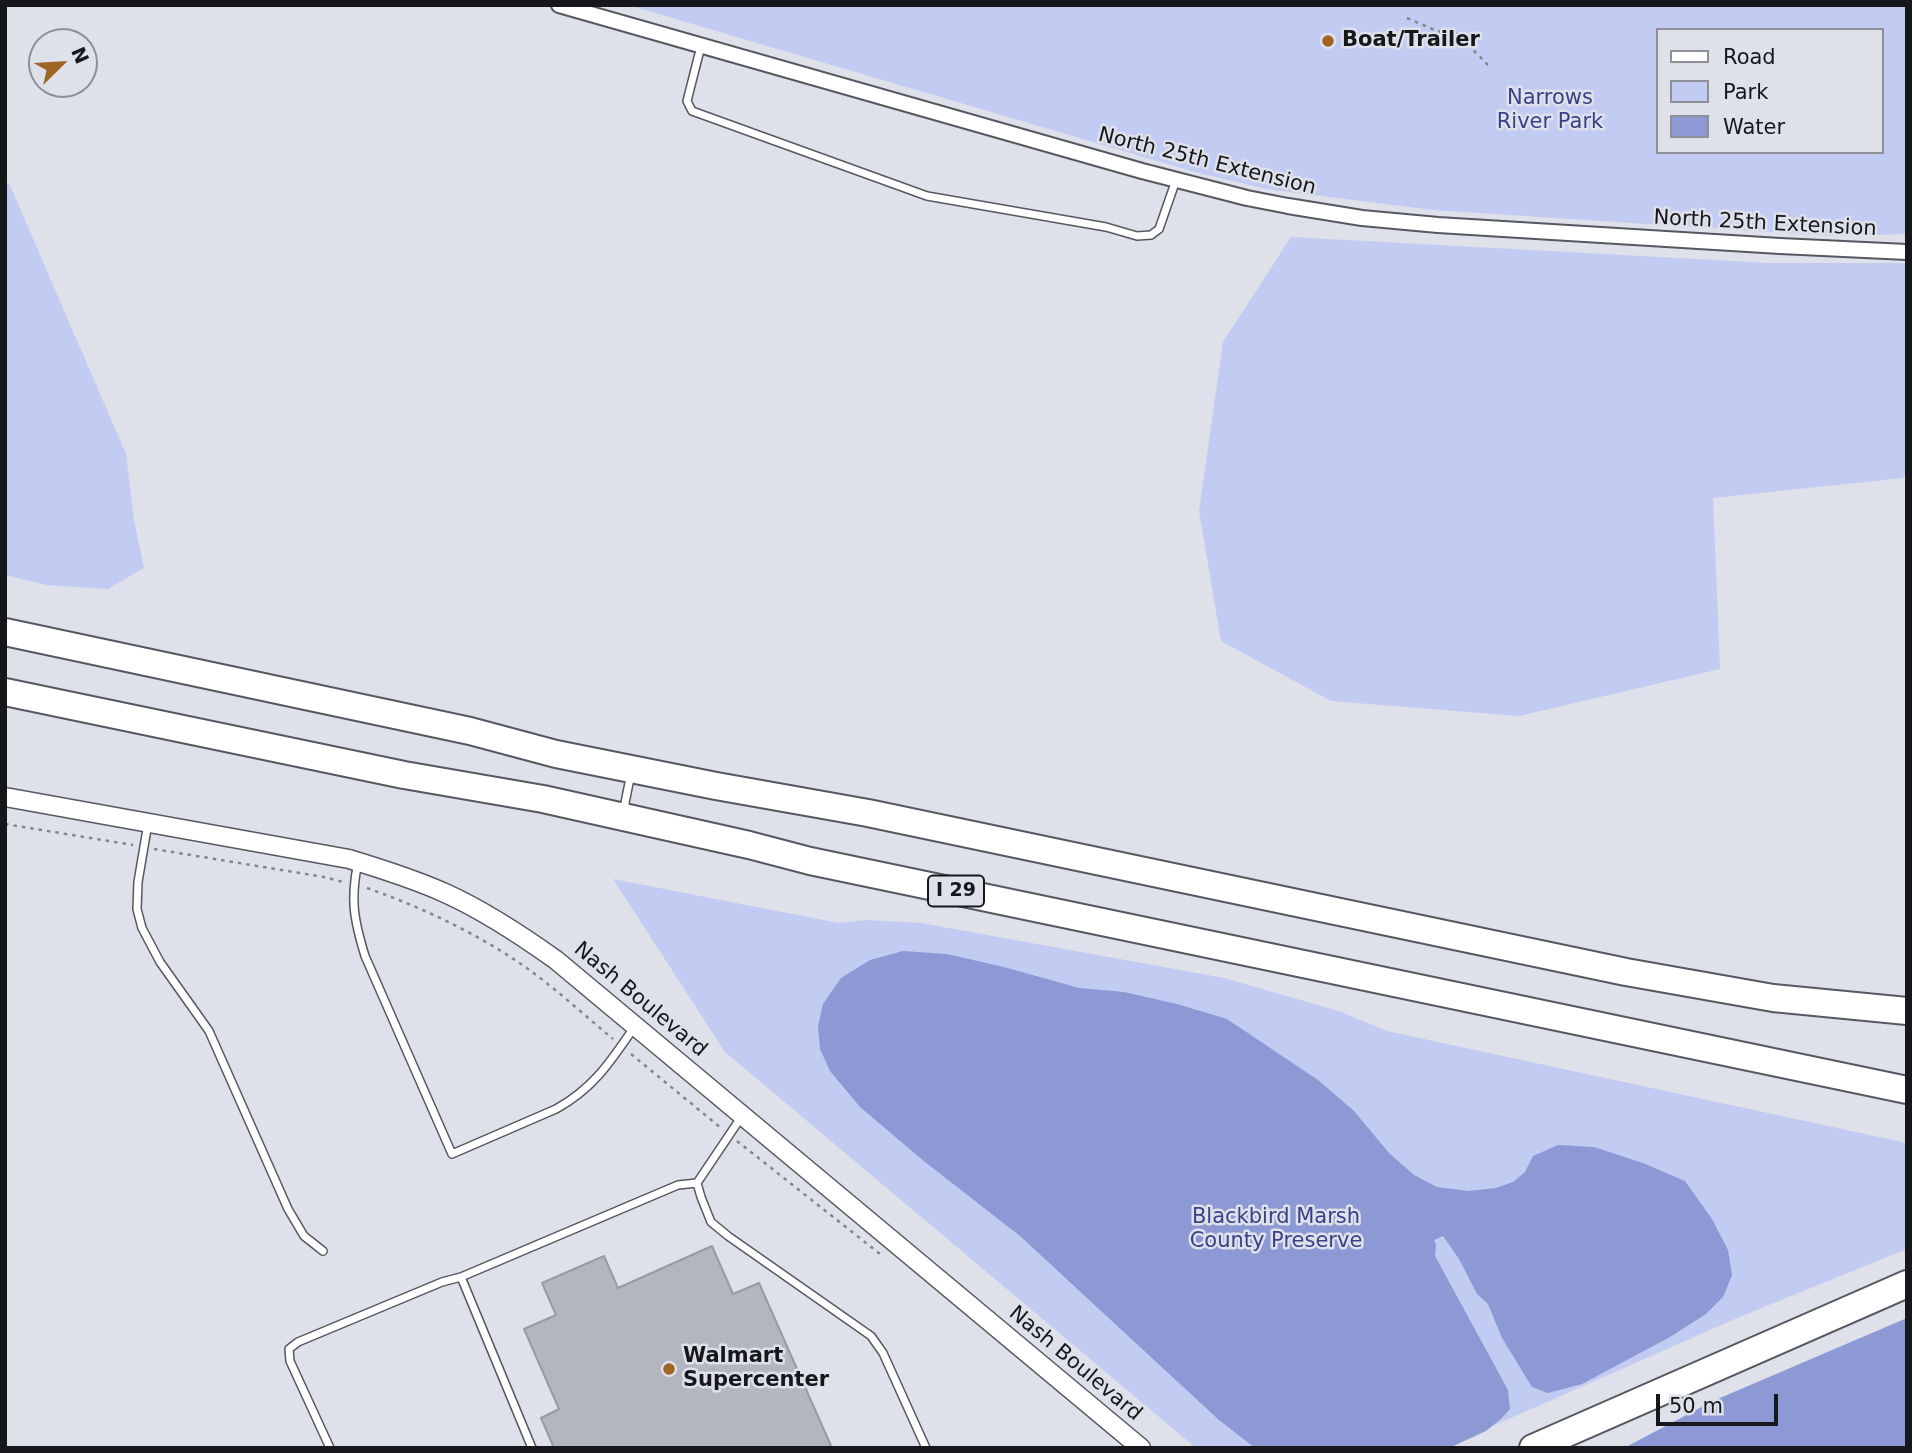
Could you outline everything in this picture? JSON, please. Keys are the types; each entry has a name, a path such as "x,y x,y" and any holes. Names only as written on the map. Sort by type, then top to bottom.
{"highway":[{"path":"5,632 479,733 556,754 868,813 1626,972 1773,998 1907,1012"},
{"name":"I 29","path":"5,692 404,775 543,799 810,861 1907,1090"},
{"path":"1532,1448 1907,1284"}],"street":[{"name":"North 25th Extension","path":"559,5 1176,180 1288,206 1413,223 1907,252"},
{"name":"Nash Boulevard","path":"5,797 320,853 396,873 475,908 556,960 1141,1448"}],"lane":[{"path":"702,46 687,101 692,111 927,196 1106,227 1137,236 1151,235 1159,229 1176,180"},
{"path":"622,817 632,769"},
{"path":"148,822 136,909 142,928 160,962 209,1031 288,1209 304,1236 323,1251"},
{"path":"358,862 353,884 353,902 355,923 365,956 452,1154 572,1100 590,1086 635,1026"},
{"path":"330,1448 290,1361 289,1349 298,1342 599,1220 678,1185 697,1183 743,1115"},
{"path":"697,1183 711,1222 871,1336 883,1353 926,1448"},
{"path":"461,1277 532,1448"}],"path":[{"path":"1407,18 1437,31 1457,34 1488,65"}],"green space":[{"name":"Narrows River Park","path":"628,5 1907,5 1907,234 1833,236 1433,210 1266,189 1195,172"},
{"path":"9,183 126,454 134,520 144,568 108,589 46,585 5,575 5,185"},
{"path":"1291,237 1770,263 1907,263 1907,472 1903,478 1713,498 1720,669 1519,716 1331,701 1221,641 1199,511 1223,342"},
{"name":"Blackbird Marsh County Preserve","path":"613,879 839,923 866,920 921,923 1224,978 1339,1011 1387,1031 1907,1143 1907,1249 1737,1318 1443,1448 1196,1448 725,1052"}],"water":[{"name":"Blackbird Marsh County Preserve","path":"903,951 947,954 1079,988 1124,992 1177,1004 1227,1019 1318,1080 1354,1111 1389,1153 1414,1175 1437,1187 1468,1191 1496,1188 1513,1182 1525,1172 1533,1156 1558,1145 1594,1147 1643,1163 1685,1181 1712,1219 1728,1250 1732,1275 1723,1297 1706,1314 1670,1337 1582,1384 1548,1393 1532,1387 1502,1338 1488,1304 1477,1294 1459,1259 1443,1236 1434,1240 1435,1256 1508,1390 1510,1409 1486,1431 1449,1448 1255,1448 1219,1420 1020,1236 860,1107 830,1071 820,1049 818,1026 823,1004 841,978 870,960"},
{"path":"1907,1318 1907,1448 1624,1448 1713,1401"}],"building":[{"name":"Walmart Supercenter","path":"712,1246 733,1294 759,1283 832,1448 554,1448 541,1418 559,1409 524,1329 556,1315 542,1283 604,1256 618,1288"}],"place":[{"name":"Boat/Trailer","path":"1328,41"},
{"name":"Walmart Supercenter","path":"669,1369"}]}
